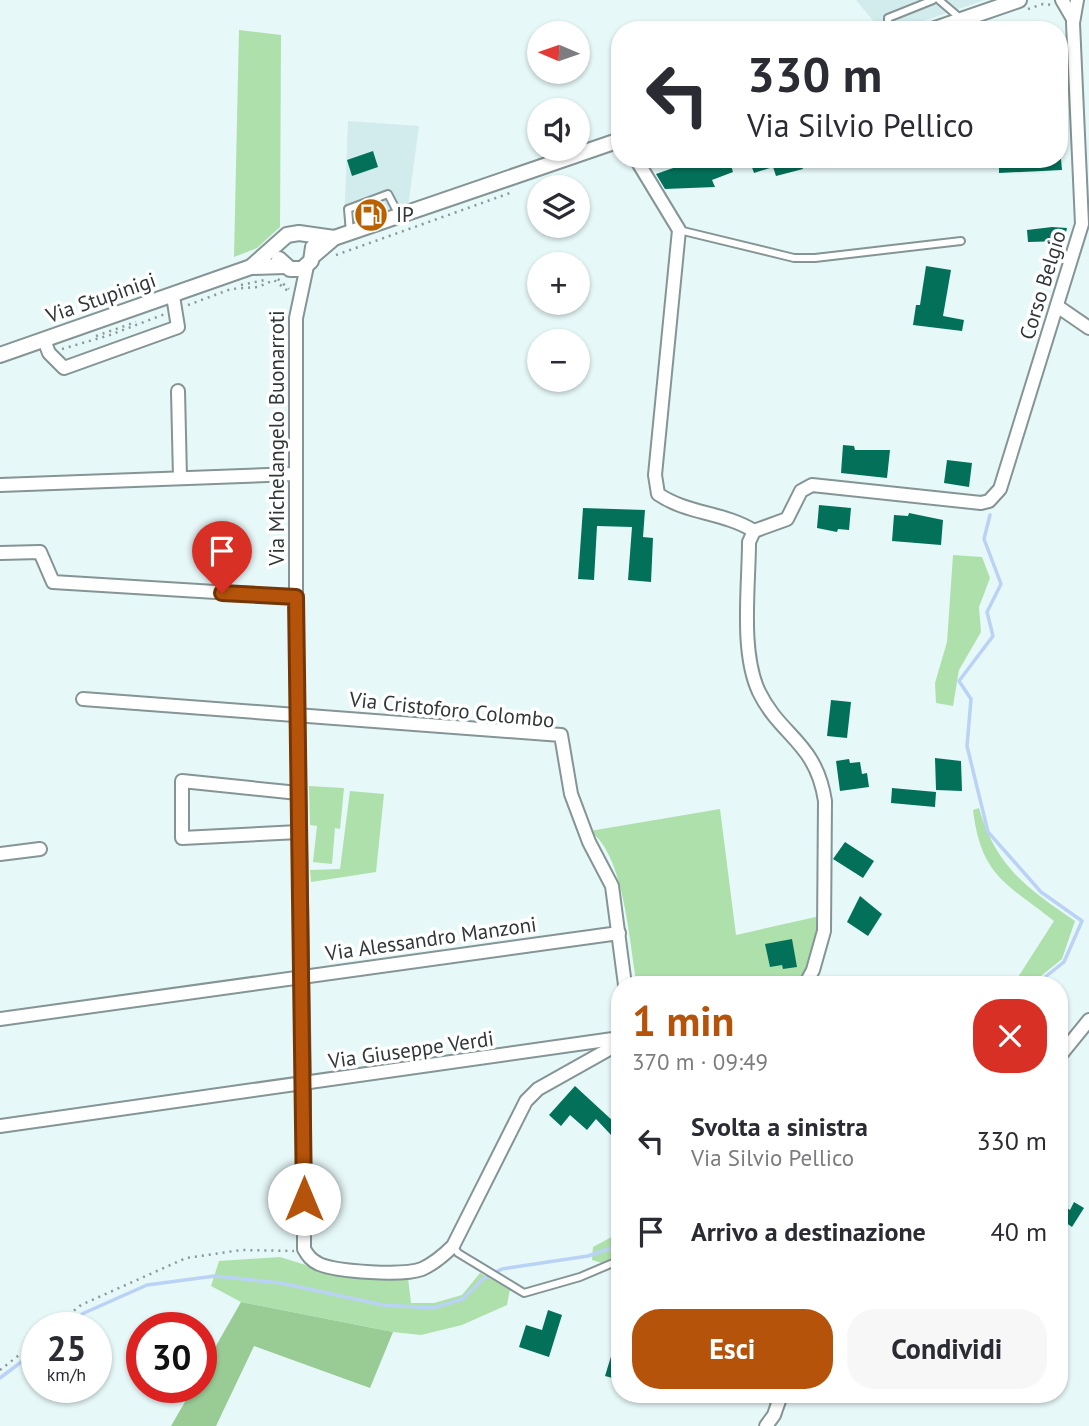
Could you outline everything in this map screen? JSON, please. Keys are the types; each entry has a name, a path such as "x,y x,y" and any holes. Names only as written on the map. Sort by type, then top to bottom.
{"street":[{"name":"Corso Belgio","path":"754,531 781,523 793,510 801,491 812,485 981,503 989,501 1000,489 1082,224 1083,102 1072,19 1062,0"},
{"name":"Corso Belgio","path":"1072,19 1077,12 1077,0"},
{"path":"957,21 1005,3 1019,6"},
{"path":"1072,19 1089,13"},
{"path":"334,238 292,233 279,244 278,256 287,267 302,269 334,238 611,143"},
{"path":"641,168 679,230 655,475 658,494 673,504 727,518 754,531 748,542 748,634 753,679 764,702 805,747 823,785 824,931 810,976"},
{"path":"304,235 312,244 310,261"},
{"name":"Via Stupinigi","path":"0,355 251,267 279,244"},
{"name":"Via Michelangelo Buonarroti","path":"304,1249 296,474 298,299 310,261"},
{"name":"Via Stupinigi","path":"251,267 287,267"},
{"name":"Via Michelangelo Buonarroti","path":"287,267 298,299"},
{"name":"Via Stupinigi","path":"44,340 49,353 64,368 177,327 173,296"},
{"path":"1057,306 1089,328"},
{"path":"178,391 180,478"},
{"path":"0,485 296,474"},
{"path":"0,553 40,552 53,582 296,597"},
{"name":"Via Cristoforo Colombo","path":"83,699 561,736 570,794 589,842 612,886 624,976"},
{"path":"298,793 182,781 182,838 299,832"},
{"path":"0,854 40,849"},
{"name":"Via Alessandro Manzoni","path":"0,1019 619,933"},
{"path":"1068,1046 1089,1020"},
{"name":"Via Giuseppe Verdi","path":"0,1126 611,1041"},
{"path":"304,1249 310,1259 322,1265 402,1273 422,1269 453,1246 526,1101 538,1089 611,1045"},
{"path":"765,1426 774,1415 778,1403"}],"lane":[{"path":"888,21 888,18 933,0"},
{"path":"939,0 962,19"},
{"path":"350,232 348,209 388,194 399,215"},
{"path":"679,230 794,258 815,258 961,241"},
{"path":"453,1246 458,1253 524,1293 580,1277 611,1264"}],"path":[{"path":"1019,6 1046,4 1053,6 1065,18 1072,19"},
{"path":"73,1312 186,1258 241,1250 276,1252 304,1249"},
{"path":"0,1370 21,1354"}],"shaded area":[{"path":"856,0 985,0 923,21 874,21"},
{"path":"348,121 419,126 408,207 344,226"}],"green space":[{"path":"239,30 281,35 280,227 257,248 234,257"},
{"path":"953,555 982,557 990,578 979,607 981,632 959,670 953,706 936,703 935,683 947,642"},
{"path":"309,786 344,788 340,829 335,828 332,864 313,862 317,826 310,825"},
{"path":"350,791 384,794 376,872 311,882 310,870 340,869"},
{"path":"979,808 994,846 1015,874 1042,898 1075,921 1062,959 1041,976 1019,976 1054,921 1009,887 989,864 982,850 973,810"},
{"path":"720,809 736,935 820,916 816,944 805,976 636,976 618,880 602,843 590,831"},
{"path":"611,1237 611,1261 605,1264 592,1260 593,1247"},
{"path":"280,1257 360,1278 408,1278 411,1303 434,1303 462,1295 480,1273 510,1289 507,1305 462,1325 421,1335 241,1302 211,1286 219,1261"},
{"path":"241,1302 393,1332 370,1388 254,1346 216,1426 171,1426 184,1403 217,1403 217,1344"}],"building":[{"path":"373,151 378,167 352,176 347,160"},
{"path":"673,168 732,168 733,172 712,180 715,187 665,189 656,174"},
{"path":"752,168 770,168 754,173"},
{"path":"773,168 803,169 776,176"},
{"path":"999,168 1062,170 999,173"},
{"path":"1067,228 1064,241 1028,242 1027,230"},
{"path":"926,266 951,270 943,316 964,320 962,331 913,325 916,305 920,305"},
{"path":"843,445 854,446 855,450 890,450 887,478 841,473"},
{"path":"947,460 972,463 969,487 944,483"},
{"path":"819,505 851,508 849,530 838,529 837,532 817,528"},
{"path":"583,508 645,510 643,537 653,538 651,582 628,580 632,527 597,526 594,580 578,579"},
{"path":"909,513 943,520 941,545 892,541 894,515 908,516"},
{"path":"831,700 851,702 847,738 827,736"},
{"path":"935,758 961,761 962,791 936,790"},
{"path":"849,759 850,763 860,762 862,774 867,773 869,787 840,791 836,761"},
{"path":"892,788 936,792 935,807 891,803"},
{"path":"845,842 874,861 863,878 833,859"},
{"path":"860,896 882,914 868,936 847,922"},
{"path":"792,939 797,967 770,967 765,944"},
{"path":"575,1086 611,1119 611,1135 596,1119 587,1130 570,1115 561,1126 549,1115"},
{"path":"1074,1202 1084,1208 1072,1227 1068,1224 1068,1209 1070,1210"},
{"path":"548,1310 562,1315 549,1357 519,1347 526,1325 542,1330"},
{"path":"611,1356 611,1378 605,1376"}],"waterway":[{"path":"990,515 984,539 1001,584 987,612 993,636 959,681 971,699 967,746 988,832 1041,892 1082,921 1064,962 1046,976"},
{"path":"86,1312 147,1285 215,1276 281,1283 383,1305 433,1308 463,1299 483,1279 502,1269 588,1256 611,1248"},
{"path":"0,1378 21,1362"}],"place":[{"name":"IP","path":"371,215"}],"route":[{"path":"222,593 296,597 304,1199"}]}
